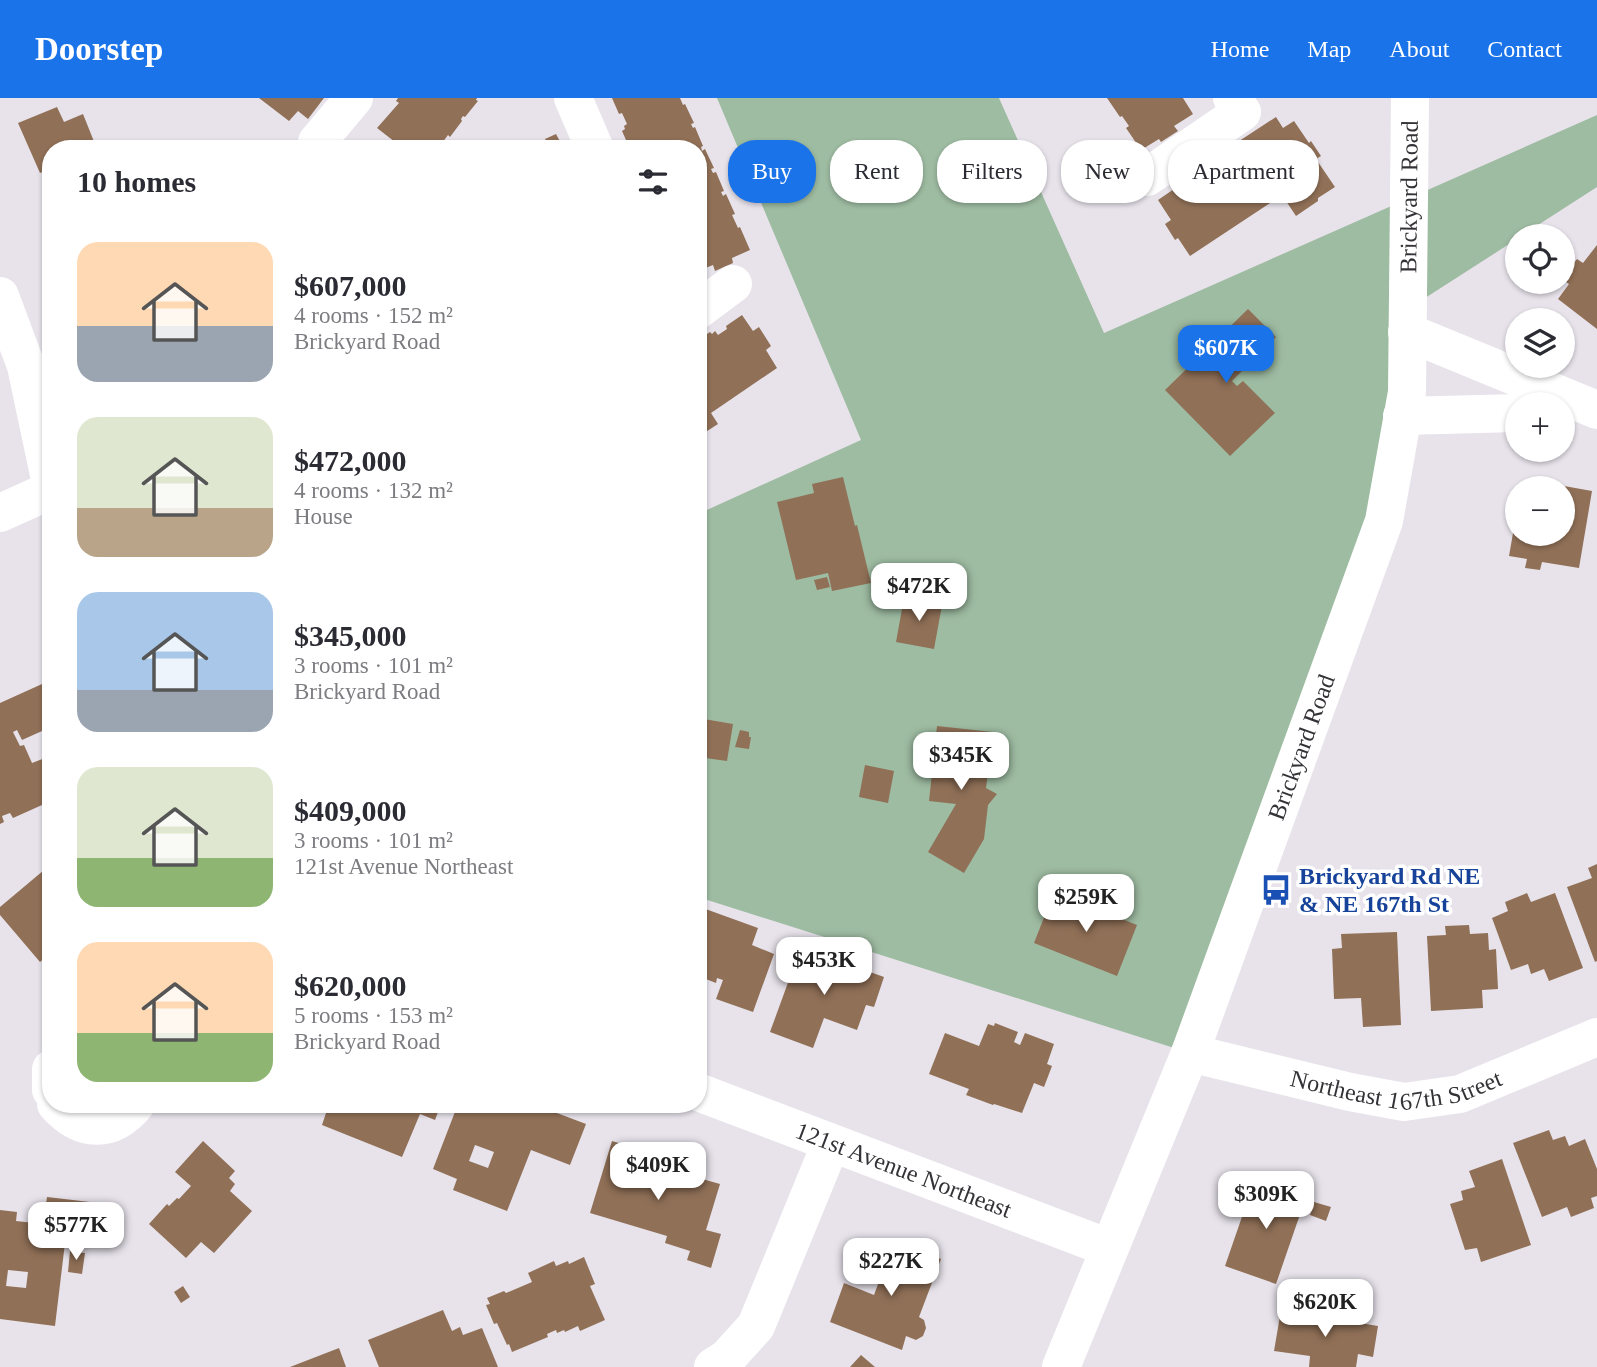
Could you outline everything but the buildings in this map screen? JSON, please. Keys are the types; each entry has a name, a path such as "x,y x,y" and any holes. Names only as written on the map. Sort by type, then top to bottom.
{"street":[{"path":"325,140 354,98"},
{"path":"573,98 590,140"},
{"path":"1154,172 1242,112 1232,98"},
{"name":"Brickyard Road","path":"1061,1367 1190,1053 1384,521 1407,392 1410,98"},
{"path":"707,303 733,284"},
{"path":"0,296 26,366 42,442"},
{"path":"1407,332 1597,411"},
{"path":"1575,412 1597,411"},
{"path":"1402,416 1505,413"},
{"path":"0,513 42,494"},
{"name":"Northeast 167th Street","path":"1190,1053 1350,1092 1404,1102 1460,1094 1597,1037"},
{"name":"121st Avenue Northeast","path":"707,1095 1109,1248"},
{"path":"64,1113 80,1124 96,1127 112,1124 129,1113"},
{"path":"713,1367 726,1358 756,1326 831,1143"}],"green space":[{"path":"717,98 999,98 1018,140 937,140 937,203 1046,203 1104,333 1597,115 1597,187 1540,224 1505,224 1505,247 1408,309 1407,392 1190,1053 707,900 707,510 861,440 761,203 816,203 816,140 735,140"}],"place":[{"name":"Brickyard Rd NE & NE 167th St","path":"1276,890"}]}
